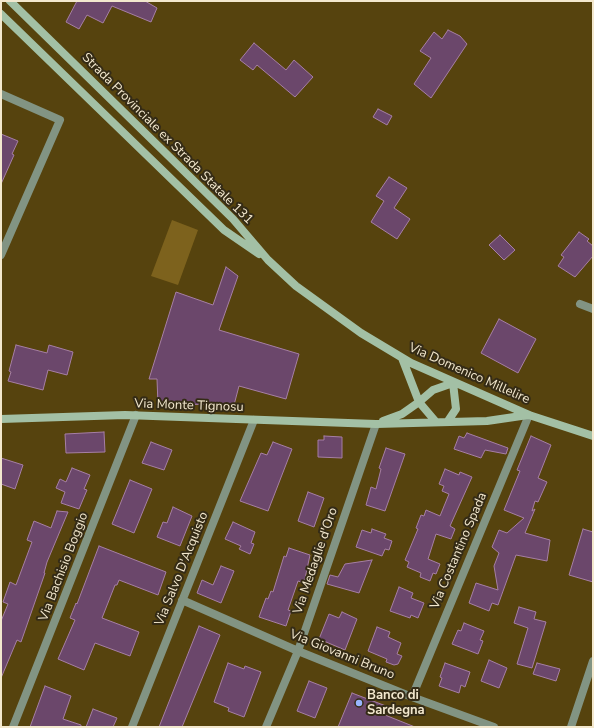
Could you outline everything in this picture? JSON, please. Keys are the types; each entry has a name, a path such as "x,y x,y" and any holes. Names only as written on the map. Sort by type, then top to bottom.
{"main road":[{"name":"Strada Provinciale ex Strada Statale 131","path":"10,1 233,219 268,260"},
{"name":"Strada Provinciale ex Strada Statale 131","path":"1,14 224,230 268,260"},
{"name":"Via Domenico Millelire","path":"268,260 296,286 361,333 402,358 529,415 593,436"},
{"path":"402,358 419,402 436,422"},
{"path":"448,421 456,409 453,382"},
{"name":"Via Monte Tignosu","path":"376,424 402,414 433,390 453,382"},
{"name":"Via Monte Tignosu","path":"1,419 56,416 136,415 376,424 487,421 529,415"}],"street":[{"path":"1,94 60,120 1,255"},
{"path":"580,304 593,309"},
{"name":"Via Bachisio Boggio","path":"13,727 136,415"},
{"name":"Via Costantino Spada","path":"412,697 529,415"},
{"name":"Via Salvo D'Acquisto","path":"132,727 254,420"},
{"name":"Via Medaglie d'Oro","path":"266,727 298,651 376,424"},
{"name":"Via Giovanni Bruno","path":"182,600 298,651 412,697 494,727"},
{"path":"571,727 593,662"}],"shaded area":[{"path":"172,220 198,230 178,285 151,276"}],"building":[{"path":"77,1 145,1 157,8 151,22 112,6 103,23 87,15 79,29 66,22"},
{"path":"448,30 460,36 467,44 431,98 414,84 431,58 420,51 434,32 442,39"},
{"path":"254,43 286,70 294,60 313,77 295,97 257,65 253,70 240,60"},
{"path":"378,109 392,116 387,125 373,117"},
{"path":"1,134 18,141 12,154 14,155 1,184"},
{"path":"389,177 407,188 394,208 410,219 397,239 371,222 384,201 376,196"},
{"path":"579,232 589,239 587,241 593,246 593,256 575,277 558,266 564,257 561,255"},
{"path":"500,235 515,250 504,260 489,245"},
{"path":"226,267 238,276 219,330 299,354 286,399 239,386 234,405 230,404 228,410 218,409 220,404 158,405 157,379 149,379 176,292 213,305"},
{"path":"499,319 536,339 518,373 481,353"},
{"path":"16,345 47,353 49,345 73,352 67,375 48,370 43,390 8,381"},
{"path":"104,432 105,452 66,453 65,434"},
{"path":"467,433 508,448 506,454 485,450 481,458 454,449 459,436 464,438"},
{"path":"324,436 342,437 342,458 318,457 318,440 324,440"},
{"path":"531,436 551,445 538,478 547,482 538,502 535,501 532,511 535,509 525,533 550,540 547,561 516,555 498,605 492,603 489,611 469,603 476,583 498,590 494,566 499,553 492,547 499,530 507,533 524,518 504,510 520,471 517,470"},
{"path":"151,442 172,450 164,470 142,463"},
{"path":"273,442 292,449 268,511 240,501 261,453 267,455"},
{"path":"386,448 405,454 385,511 366,505 371,487 376,489 381,469 379,468"},
{"path":"1,458 23,465 15,489 1,484"},
{"path":"72,468 90,475 84,489 87,490 79,509 61,503 65,492 56,488 60,479 66,482"},
{"path":"445,469 459,475 460,472 472,477 450,526 455,529 451,539 436,534 428,559 440,564 436,574 433,573 430,581 420,577 421,573 407,567 409,562 405,560 418,529 416,528 421,515 424,516 426,510 440,516 449,494 442,491 444,486 439,484"},
{"path":"130,480 152,489 134,533 112,524"},
{"path":"308,492 324,498 314,527 298,521"},
{"path":"173,507 192,516 180,546 157,537 163,522 167,523"},
{"path":"57,511 68,512 47,562 45,573 21,642 17,640 1,678 1,621 8,604 3,602 10,582 16,585 32,542 27,540 34,521 51,528"},
{"path":"233,522 255,532 251,543 254,544 250,554 239,549 241,546 225,539"},
{"path":"372,529 386,534 384,538 392,541 389,550 385,549 382,556 356,547 362,530 371,533"},
{"path":"583,529 593,532 593,582 569,575"},
{"path":"99,546 166,572 158,595 119,580 117,585 115,585 102,618 139,632 130,656 95,643 84,670 58,659 75,620 70,618 76,603 77,604"},
{"path":"289,548 310,555 304,583 298,581 288,610 291,611 286,626 259,617 266,598 268,599 271,591 273,592 284,556 286,557"},
{"path":"372,560 359,593 327,584 330,575 338,577 345,564"},
{"path":"221,566 234,571 221,603 197,593 202,580 213,585"},
{"path":"399,587 413,593 411,598 424,603 418,618 411,615 410,618 390,611"},
{"path":"519,607 536,612 534,619 546,622 532,668 517,664 528,628 514,623"},
{"path":"342,612 357,619 345,650 319,639 329,614 339,618"},
{"path":"464,623 484,631 480,640 483,641 478,654 452,644 458,630 461,631"},
{"path":"199,626 220,635 182,727 159,727"},
{"path":"377,627 390,632 388,637 401,643 397,654 402,656 398,664 394,665 386,662 387,659 368,651"},
{"path":"489,660 507,668 499,688 481,681"},
{"path":"228,663 244,669 245,666 261,672 244,717 228,711 229,708 214,702"},
{"path":"445,663 470,672 465,687 461,685 459,693 439,686 442,678 440,677"},
{"path":"537,663 560,669 556,681 533,674"},
{"path":"309,681 327,688 315,718 297,711"},
{"path":"45,686 71,696 63,719 81,725 81,727 30,727"},
{"path":"352,693 386,706 385,709 387,710 385,715 415,727 338,727"},
{"path":"93,709 117,718 113,727 86,727"}],"place":[{"name":"Banco di Sardegna","path":"359,703"}]}
